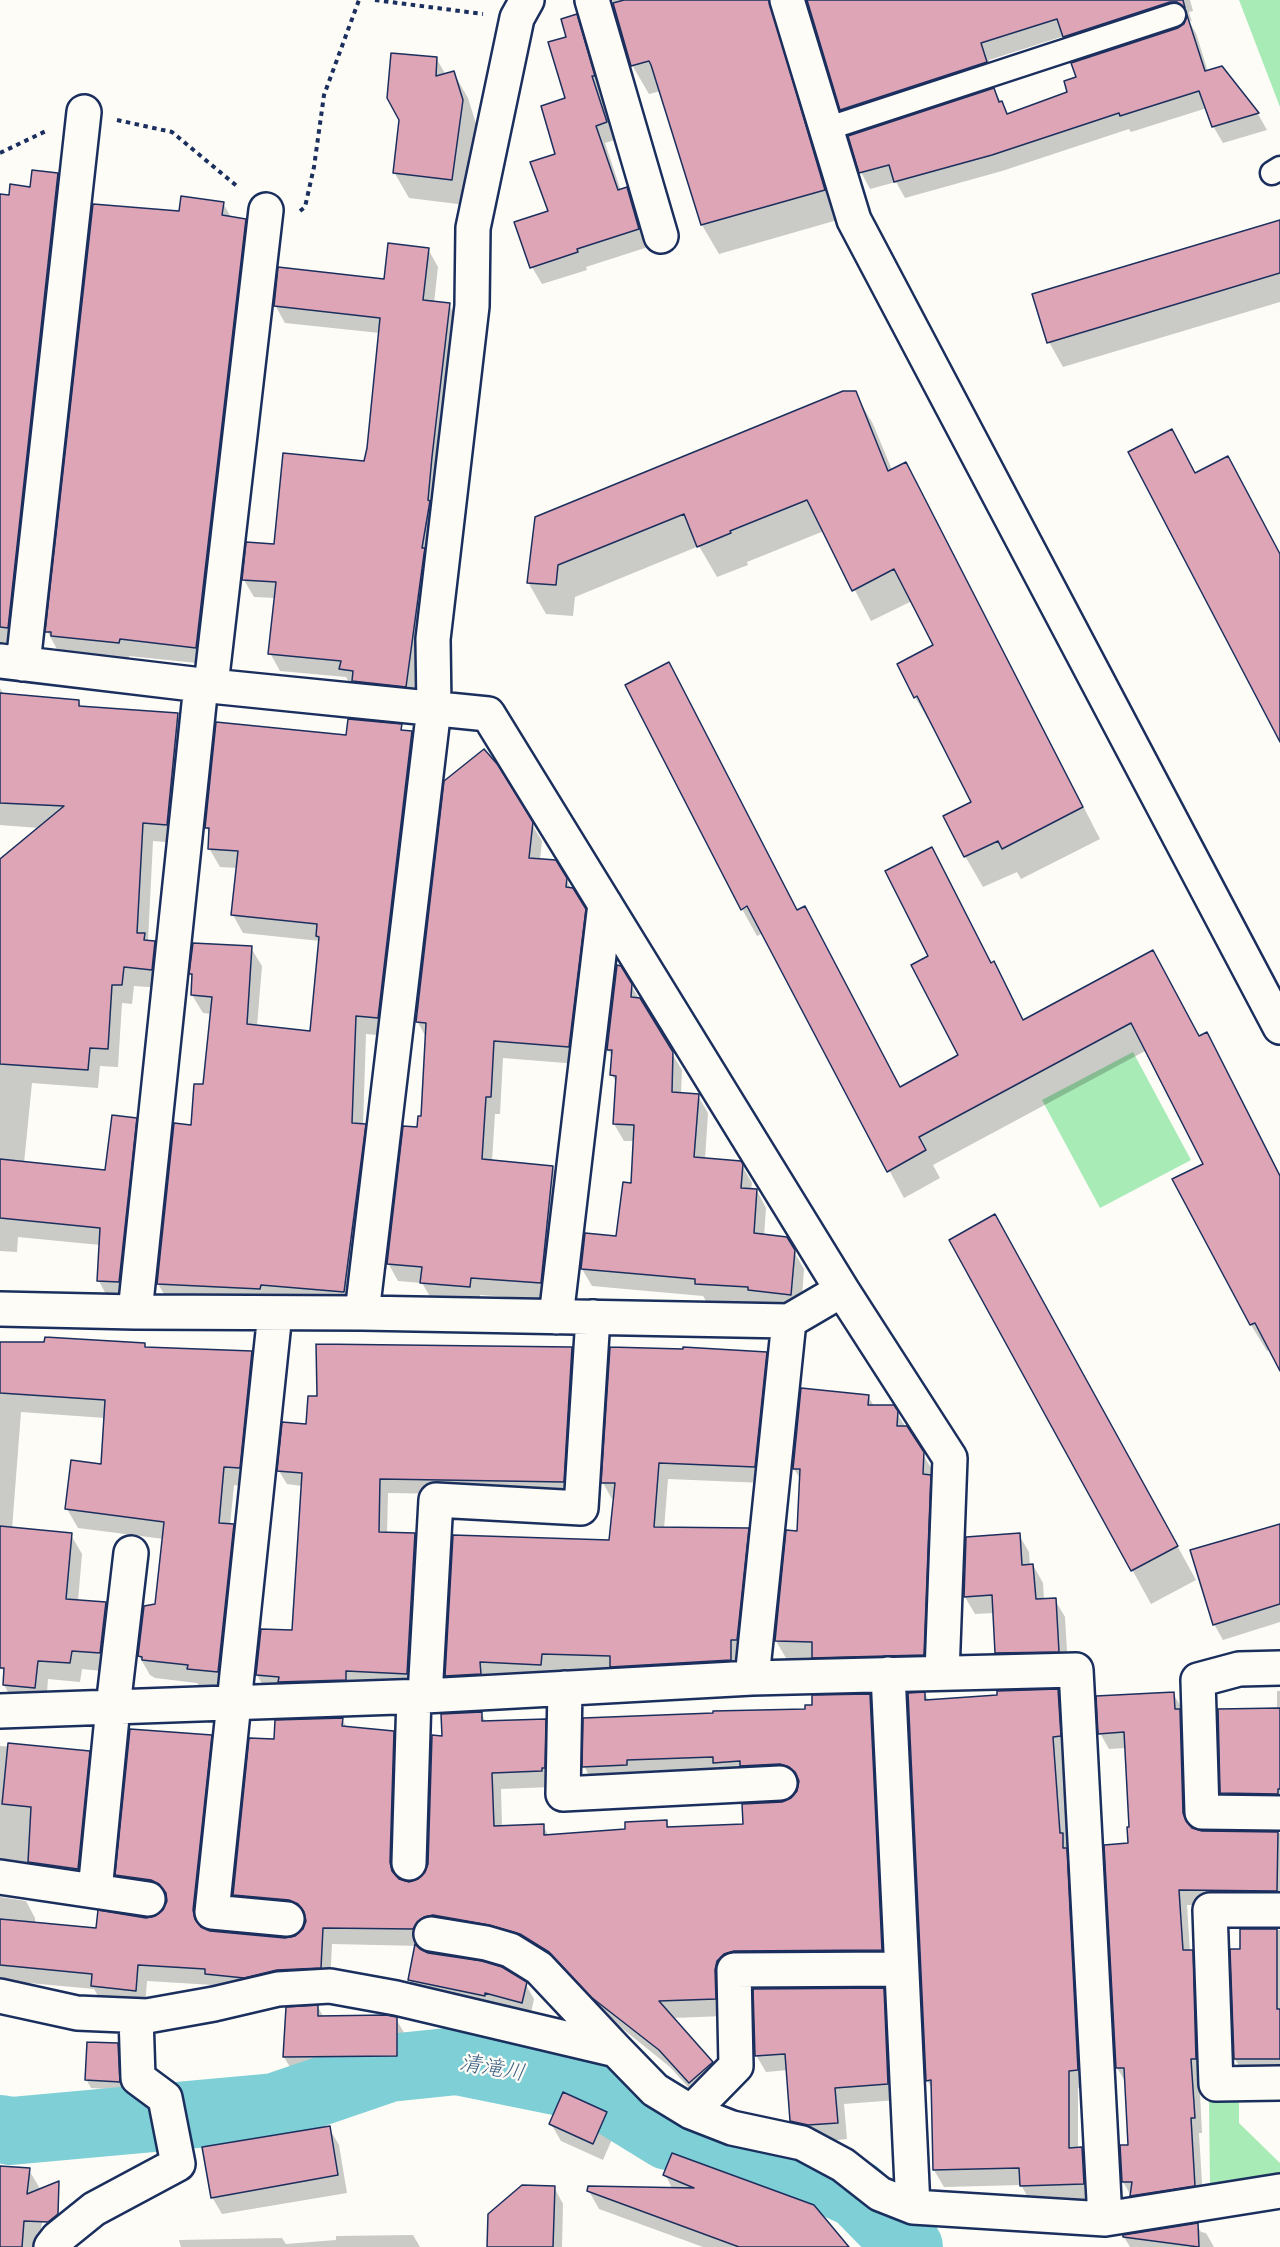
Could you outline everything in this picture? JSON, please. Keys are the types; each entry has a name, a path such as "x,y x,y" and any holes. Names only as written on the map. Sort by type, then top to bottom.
{"street":[{"path":"592,0 661,236"},
{"path":"787,0 854,220 1280,1027"},
{"path":"362,1313 434,708 433,639 472,306 473,228 522,9"},
{"path":"84,112 11,663 488,714 842,1290 950,1458 942,1673"},
{"path":"135,1312 206,685 266,210"},
{"path":"556,1317 605,904"},
{"path":"0,1309 789,1321 842,1290"},
{"path":"275,1313 212,1912 287,1919"},
{"path":"409,1863 419,1696 436,1500 581,1508 593,1317"},
{"path":"752,1678 789,1321"},
{"path":"95,1891 131,1553"},
{"path":"1280,1668 1239,1669 1198,1680 1202,1812 1280,1813"},
{"path":"0,1711 419,1696 752,1678 1076,1670 1105,2219"},
{"path":"888,1674 913,2207"},
{"path":"565,1688 562,1794 780,1783"},
{"path":"0,1877 148,1899"},
{"path":"1280,1910 1210,1910 1216,2084 1280,2083"},
{"path":"431,1934 486,1943 510,1950 539,1968 655,2090 691,2112 732,2128 802,2143 843,2165 880,2194 913,2207 1105,2219 1280,2191"},
{"path":"691,2112 736,2066 734,1970 901,1969"},
{"path":"0,1996 77,2013 147,2016 278,1989 330,1986 396,1998 616,2050"},
{"path":"51,2247 58,2238 94,2209 178,2164 165,2098 138,2078 136,2016"}],"lane":[{"path":"826,129 1174,15"}],"path":[{"path":"0,153 84,112 172,132 266,210 289,218 305,207 314,167 324,95 359,0"},
{"path":"375,0 522,9"}],"green space":[{"path":"1239,0 1280,0 1280,107"},
{"path":"1133,1052 1191,1160 1100,1208 1042,1100"},
{"path":"1239,2101 1239,2123 1280,2163 1280,2178 1210,2187 1209,2102"}],"building":[{"path":"624,0 769,0 825,190 701,225 651,65 649,61 631,66 613,3"},
{"path":"807,0 1183,0 1185,8 1177,2 1170,2 1063,37 1057,19 981,43 987,62 840,110"},
{"path":"577,14 595,76 592,76 607,122 596,126 618,190 627,187 639,229 577,249 578,252 530,268 514,222 548,211 530,162 555,154 541,106 565,98 548,42 566,37 561,19"},
{"path":"1187,15 1205,71 1222,66 1259,113 1212,127 1199,91 1120,116 1119,113 992,155 894,182 889,165 859,173 848,136 994,88 1007,114 1067,92 1064,81 1076,77 1071,63 1178,28 1184,24"},
{"path":"391,53 437,57 436,76 454,71 463,100 452,180 393,173 399,120 387,98"},
{"path":"32,170 58,173 8,628 0,627 0,194 9,195 10,184 30,187"},
{"path":"181,196 224,202 222,215 246,219 196,648 120,639 119,643 51,636 51,632 45,632 93,204 179,211"},
{"path":"1280,220 1280,273 1047,343 1032,294"},
{"path":"388,243 429,248 423,300 450,303 432,457 428,500 430,501 422,548 425,548 406,687 352,681 353,671 339,669 341,661 268,654 276,582 242,580 246,542 274,544 283,453 364,461 367,448 380,318 274,306 278,267 384,279"},
{"path":"843,391 856,391 888,471 906,462 1083,807 1002,849 998,841 964,857 943,816 971,802 917,696 914,698 897,664 933,645 894,569 852,591 807,500 697,547 684,514 558,565 556,585 527,583 535,517"},
{"path":"1172,429 1195,473 1228,456 1280,554 1280,742 1128,452"},
{"path":"669,662 797,910 805,906 900,1087 958,1055 911,965 928,956 885,871 932,847 991,963 994,961 1023,1020 1153,950 1199,1036 1207,1032 1280,1176 1280,1371 1255,1323 1250,1325 1172,1179 1203,1164 1131,1023 919,1137 926,1150 887,1172 747,906 741,910 625,685"},
{"path":"0,693 79,700 79,706 178,713 167,825 143,823 137,933 145,933 144,940 155,941 152,970 124,967 122,985 112,985 108,1049 90,1048 88,1070 0,1064 0,859 64,806 0,803"},
{"path":"348,719 402,724 401,730 412,731 378,1018 356,1016 352,1123 366,1124 344,1292 261,1285 260,1289 157,1284 174,1123 191,1125 194,1084 203,1084 212,997 191,995 192,974 189,974 193,943 252,946 247,1024 310,1031 319,937 316,936 317,924 231,915 238,851 208,849 209,828 205,828 216,722 346,735"},
{"path":"484,749 498,765 533,822 529,858 556,860 567,878 566,887 573,888 586,909 569,1047 494,1041 491,1097 486,1097 482,1159 553,1166 541,1283 471,1278 470,1287 420,1283 422,1267 387,1264 403,1126 417,1127 418,1116 421,1116 426,1023 416,1022 444,781"},
{"path":"617,965 621,966 632,984 631,997 640,998 673,1052 672,1092 699,1094 694,1157 741,1161 743,1164 741,1188 757,1189 754,1233 787,1237 795,1250 791,1295 748,1290 748,1287 695,1284 695,1279 581,1269 585,1233 616,1236 623,1182 631,1183 634,1125 613,1124 616,1076 610,1075 612,1050 607,1050"},
{"path":"112,1115 137,1118 119,1282 97,1281 100,1228 0,1218 0,1159 105,1170"},
{"path":"995,1214 1178,1546 1131,1571 949,1240"},
{"path":"45,1337 145,1343 145,1347 252,1351 240,1468 224,1467 219,1523 234,1524 218,1672 187,1669 188,1665 142,1660 142,1657 138,1656 144,1606 155,1604 164,1522 65,1509 71,1460 101,1464 105,1400 0,1393 0,1342 44,1342"},
{"path":"316,1344 572,1347 564,1482 380,1479 379,1532 415,1533 407,1674 346,1671 346,1680 278,1682 279,1677 256,1675 261,1629 292,1630 302,1473 277,1471 282,1422 306,1424 308,1396 317,1396"},
{"path":"610,1347 683,1349 683,1347 767,1352 755,1467 659,1463 654,1527 749,1528 737,1640 731,1640 731,1660 610,1667 610,1656 542,1654 541,1665 480,1662 481,1674 445,1676 453,1535 609,1540 615,1483 601,1483"},
{"path":"801,1388 869,1395 868,1405 894,1405 898,1411 897,1426 907,1426 924,1452 923,1474 931,1475 924,1655 812,1658 812,1642 775,1641 786,1530 797,1531 800,1469 793,1469"},
{"path":"1280,1524 1280,1604 1213,1625 1190,1550"},
{"path":"0,1526 72,1533 66,1599 106,1602 100,1653 72,1651 70,1663 38,1661 35,1688 3,1685 4,1668 0,1668"},
{"path":"1020,1533 1022,1565 1033,1564 1036,1599 1056,1598 1059,1652 995,1653 992,1595 964,1597 966,1537"},
{"path":"1058,1689 1061,1736 1053,1737 1060,1833 1063,1833 1063,1848 1067,1848 1078,2070 1069,2071 1069,2148 1082,2147 1084,2184 1020,2186 1019,2168 933,2170 931,2080 926,2081 908,1693 925,1692 925,1700 997,1695 997,1691"},
{"path":"1174,1692 1175,1709 1180,1709 1183,1813 1186,1821 1192,1828 1202,1831 1278,1832 1277,1891 1179,1890 1183,1950 1193,1950 1196,2059 1191,2059 1195,2118 1191,2118 1195,2186 1130,2196 1132,2182 1122,2182 1120,2145 1128,2145 1124,2068 1116,2068 1104,1845 1128,1843 1124,1732 1098,1734 1096,1696"},
{"path":"870,1694 882,1950 734,1951 724,1954 717,1961 715,1970 716,1999 659,2001 713,2062 689,2083 659,2050 591,1997 549,1952 520,1934 489,1925 433,1915 424,1917 413,1929 323,1928 321,1968 277,1970 244,1978 205,1974 205,1969 138,1965 136,1991 91,1986 92,1974 0,1965 0,1919 96,1928 98,1910 146,1918 155,1916 163,1910 167,1901 166,1893 159,1884 151,1880 115,1875 130,1729 212,1735 193,1910 195,1919 201,1927 210,1931 285,1938 295,1936 303,1929 306,1921 304,1912 298,1904 289,1900 233,1895 249,1738 274,1739 275,1720 343,1718 342,1726 394,1731 390,1862 392,1871 399,1879 409,1882 418,1879 425,1872 428,1864 432,1735 442,1736 441,1714 482,1712 482,1721 546,1719 545,1768 542,1768 542,1771 492,1773 494,1826 544,1824 544,1835 625,1829 625,1822 667,1820 667,1827 743,1824 742,1804 782,1802 791,1798 797,1791 799,1781 795,1772 780,1764 740,1766 740,1761 713,1763 713,1757 627,1760 627,1765 582,1767 583,1718 805,1709 805,1705 812,1705 812,1695"},
{"path":"1280,1708 1280,1789 1278,1789 1278,1794 1220,1793 1218,1709"},
{"path":"8,1743 90,1751 78,1869 28,1862 31,1807 2,1804"},
{"path":"1240,1929 1277,1929 1277,2009 1280,2009 1280,2059 1234,2059 1230,1949 1240,1949"},
{"path":"415,1944 428,1953 482,1961 502,1967 527,1982 522,2003 485,1993 485,1996 408,1980"},
{"path":"884,1988 888,2084 835,2088 838,2123 808,2125 790,2121 785,2054 755,2056 753,1989"},
{"path":"318,2005 318,2016 386,2015 397,2017 397,2056 283,2057 286,2007"},
{"path":"87,2042 118,2043 120,2082 85,2080"},
{"path":"563,2092 607,2112 593,2144 549,2124"},
{"path":"330,2126 338,2175 211,2198 202,2147"},
{"path":"672,2153 814,2205 849,2247 739,2247 587,2191 588,2186 694,2188 663,2175"},
{"path":"0,2166 30,2168 27,2194 59,2181 58,2214 48,2222 24,2221 22,2247 0,2247"},
{"path":"522,2185 555,2186 553,2247 487,2247 488,2214"},
{"path":"1198,2223 1199,2247 1123,2237 1123,2235"}],"waterway":[{"name":"清滝川","path":"0,2129 11,2131 275,2107 389,2068 457,2061 590,2088 668,2136 780,2159 857,2194 909,2247"}]}
